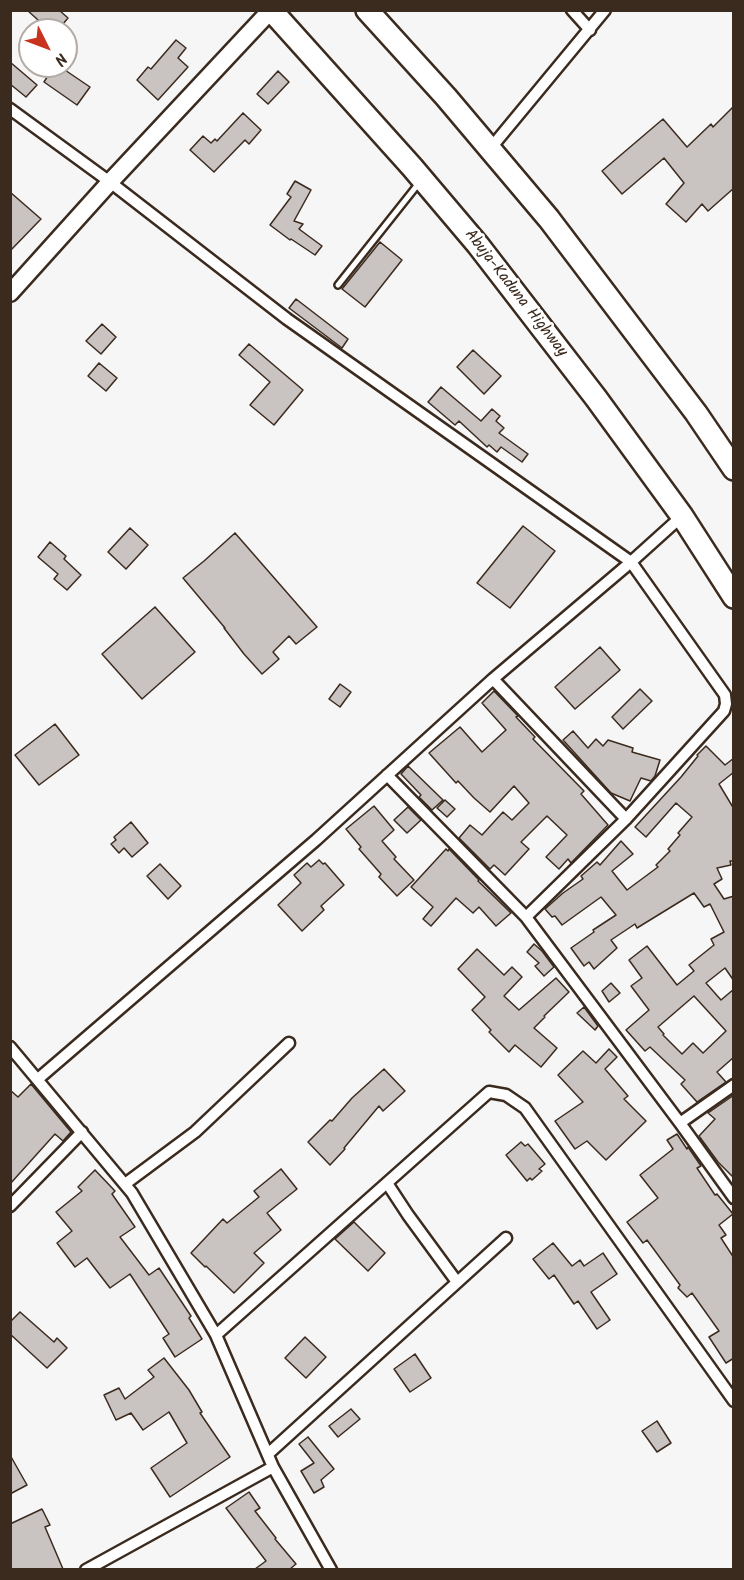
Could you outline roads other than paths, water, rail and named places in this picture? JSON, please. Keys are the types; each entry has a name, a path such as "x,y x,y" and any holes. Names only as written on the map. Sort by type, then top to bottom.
{"highway":[{"name":"Abuja-Kaduna Highway","path":"271,10 478,245 596,398 682,516 734,597"},
{"path":"367,10 446,97 563,238 696,412 734,469"}],"street":[{"path":"10,293 271,10"},
{"path":"572,10 590,30"},
{"path":"490,149 605,10"},
{"path":"10,109 287,319 631,562 725,694 724,711 626,819 526,917"},
{"path":"38,1079 315,840 493,679 682,516"},
{"path":"493,679 626,819"},
{"path":"387,775 526,917 734,1198"},
{"path":"125,1184 195,1132 289,1042"},
{"path":"10,1047 132,1193 216,1335 273,1467 331,1569"},
{"path":"680,1123 734,1085"},
{"path":"216,1335 489,1092 506,1095 525,1108 734,1401"},
{"path":"10,1206 82,1132"},
{"path":"387,1183 457,1282"},
{"path":"268,1454 506,1238"},
{"path":"86,1569 273,1467"}],"lane":[{"path":"338,285 422,179"}]}
